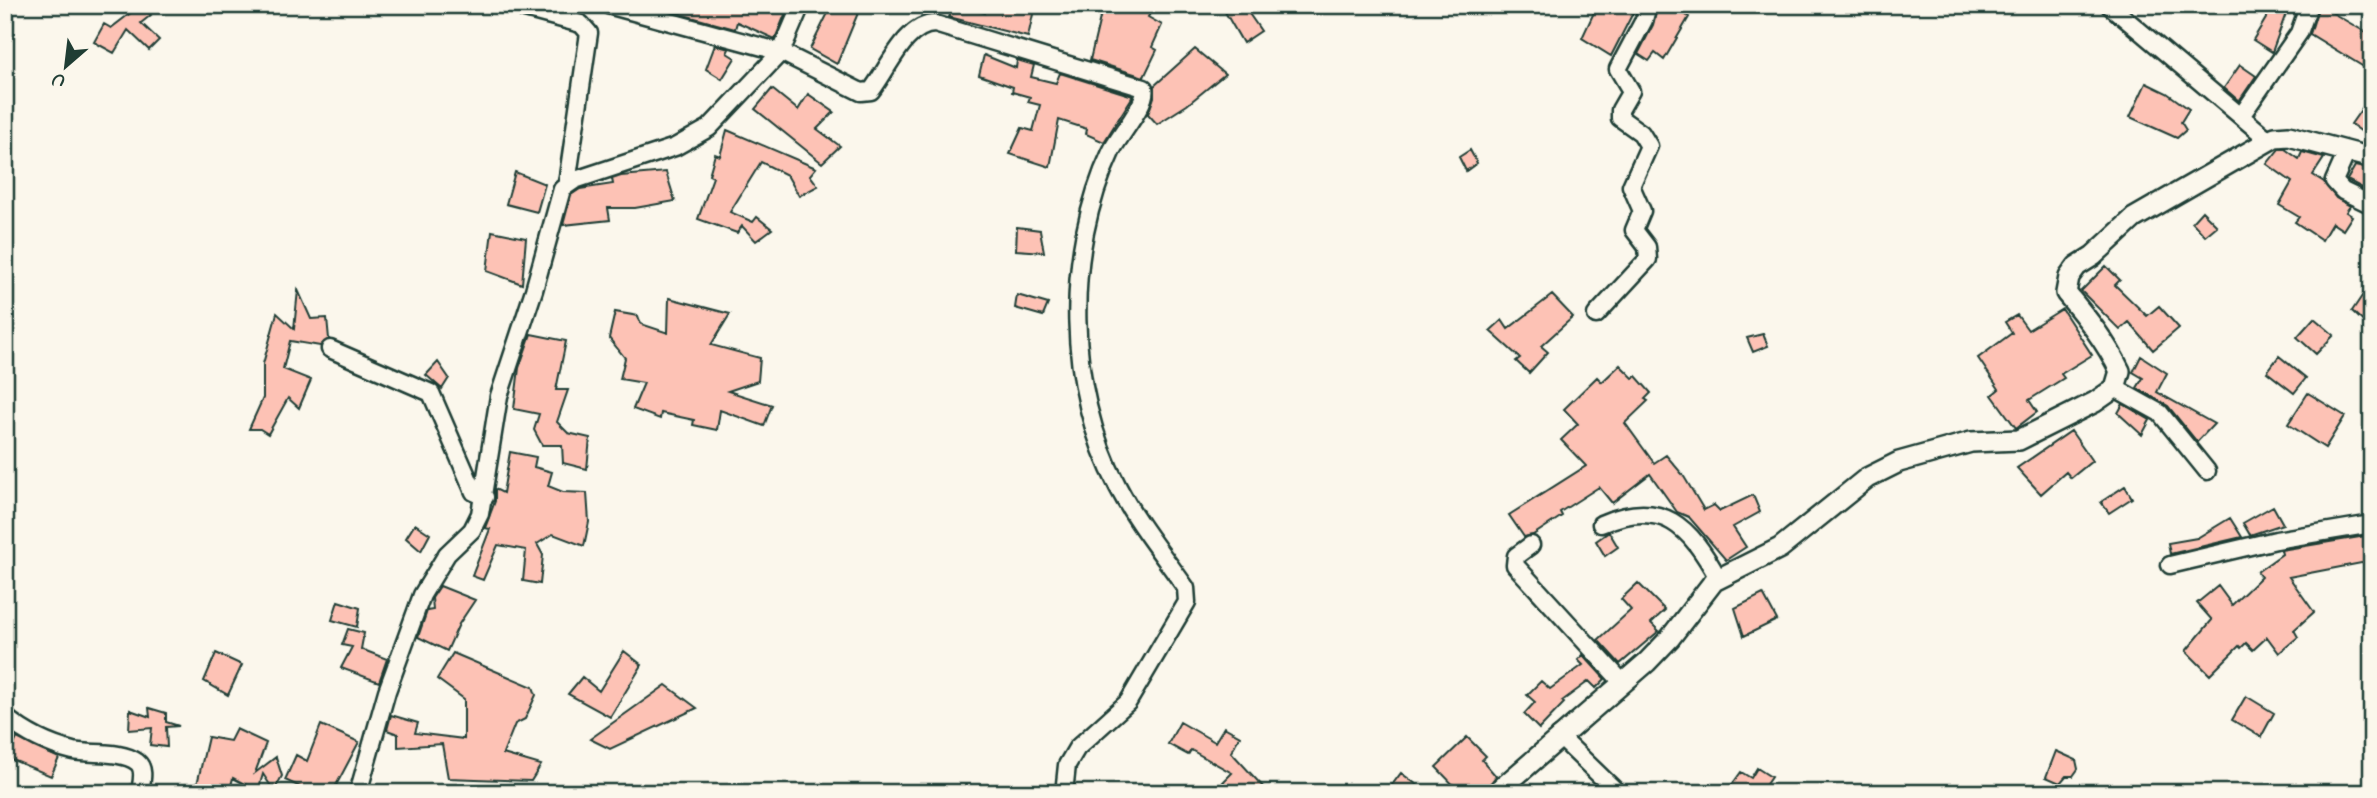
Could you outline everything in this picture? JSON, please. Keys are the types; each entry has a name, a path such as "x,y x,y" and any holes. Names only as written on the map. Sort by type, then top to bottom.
{"street":[{"path":"521,5 587,27"},
{"path":"587,27 601,5"},
{"path":"608,5 781,52 861,92 871,92 913,32 923,24 935,24 1137,84 1146,92 1111,151 1094,194 1084,232 1076,309 1077,351 1092,418 1117,486 1186,589 1187,602 1128,702 1077,748 1067,765 1064,793"},
{"path":"567,183 657,154 709,128 781,52 800,5"},
{"path":"1596,315 1648,259 1647,247 1634,230 1642,211 1631,186 1649,146 1641,133 1620,118 1620,110 1631,91 1618,69 1648,5"},
{"path":"2109,5 2269,140"},
{"path":"2241,116 2299,33 2309,5"},
{"path":"358,793 387,691 422,596 447,554 472,530 485,497 499,396 544,256 558,197 567,183 589,33 587,27"},
{"path":"1496,793 1670,638 1704,592 1718,578 1780,548 1867,478 1899,462 1971,442 2019,440 2095,402 2115,388 2120,371 2099,333 2066,293 2069,277 2077,266 2093,256 2134,218 2269,140 2289,136 2372,158"},
{"path":"2347,152 2334,181 2343,191 2372,205"},
{"path":"330,349 431,393 474,492 485,497"},
{"path":"2115,388 2160,413 2207,471"},
{"path":"1601,524 1633,514 1668,518 1683,526 1702,549 1718,578"},
{"path":"2170,565 2276,540 2372,524"},
{"path":"1531,545 1516,556 1515,565 1622,682"},
{"path":"5,717 48,744 75,751 128,758 139,763 142,771 140,793"},
{"path":"1559,736 1618,793"}],"building":[{"path":"141,5 151,15 141,23 159,40 149,50 128,30 114,53 94,42 104,24 111,28"},
{"path":"659,5 789,5 775,39 737,22 735,29 658,8"},
{"path":"832,5 843,5 858,13 837,64 810,49"},
{"path":"955,5 985,13 986,5 1035,5 1028,37 949,17"},
{"path":"1103,5 1155,5 1148,17 1162,25 1152,47 1157,50 1144,77 1090,60"},
{"path":"1243,5 1261,31 1243,43 1225,12"},
{"path":"1613,5 1637,5 1611,56 1582,38 1596,8 1610,14"},
{"path":"1658,5 1684,5 1681,12 1689,17 1664,60 1655,53 1649,61 1638,54 1653,25"},
{"path":"2251,5 2289,5 2272,52 2253,40 2268,15"},
{"path":"2319,5 2372,36 2372,72 2310,34"},
{"path":"715,45 729,49 727,53 735,58 722,79 706,69"},
{"path":"1195,49 1225,74 1187,105 1157,124 1148,114 1154,97 1154,86"},
{"path":"984,55 1016,68 1017,60 1034,65 1031,77 1056,83 1060,73 1133,96 1104,142 1086,134 1087,129 1059,120 1050,167 1010,154 1022,128 1033,131 1040,105 1028,102 1030,97 1012,92 1013,87 979,75"},
{"path":"2240,65 2256,76 2239,101 2224,88"},
{"path":"2146,83 2167,93 2189,109 2181,122 2186,130 2177,138 2130,117"},
{"path":"772,89 798,110 808,94 834,112 817,129 840,146 822,163 755,109"},
{"path":"2372,94 2372,139 2351,124"},
{"path":"727,130 816,168 810,175 818,186 799,196 787,175 761,162 730,212 753,222 757,217 772,229 756,241 742,226 737,233 698,219 713,177 709,175 715,154 720,156"},
{"path":"2279,149 2285,149 2299,159 2302,152 2324,158 2313,175 2324,182 2336,198 2350,206 2346,212 2352,216 2343,230 2332,223 2322,240 2295,222 2299,217 2279,205 2292,182 2267,164"},
{"path":"1470,150 1477,163 1466,171 1459,157"},
{"path":"2355,166 2372,170 2372,193 2347,180"},
{"path":"515,172 545,184 537,212 506,204"},
{"path":"666,172 675,201 635,208 608,208 610,220 563,225 571,195 580,189 613,184 612,179 621,176"},
{"path":"2202,211 2217,226 2205,236 2192,222"},
{"path":"1017,227 1040,230 1044,252 1016,250"},
{"path":"492,231 526,238 522,284 487,271"},
{"path":"2106,266 2120,280 2115,285 2147,316 2159,306 2179,328 2153,350 2129,322 2120,330 2081,291"},
{"path":"2372,281 2372,330 2352,311"},
{"path":"298,290 311,319 327,318 329,339 320,346 290,341 283,369 311,380 299,408 288,398 268,434 260,429 249,429 263,398 263,364 277,313 294,329"},
{"path":"1017,295 1048,304 1043,316 1015,308"},
{"path":"1552,295 1573,317 1541,346 1548,352 1529,373 1516,361 1520,358 1490,331 1502,320 1508,329"},
{"path":"669,298 730,314 711,345 760,358 758,381 728,391 772,405 764,426 720,410 717,430 693,425 694,420 661,413 660,419 633,409 644,383 620,379 625,358 609,338 615,312 638,316 641,324 668,333"},
{"path":"2062,309 2092,355 2061,374 2064,378 2029,400 2037,412 2016,428 1992,395 1999,389 1978,358 2012,333 2005,322 2017,315 2028,330"},
{"path":"2314,318 2334,335 2316,354 2297,337"},
{"path":"531,334 566,341 556,390 568,390 557,422 568,433 590,438 587,469 563,463 562,445 542,445 534,430 539,414 514,409 519,368"},
{"path":"1763,334 1768,346 1753,352 1747,338"},
{"path":"2141,356 2167,373 2157,392 2214,424 2197,442 2168,406 2137,388 2143,378 2133,372"},
{"path":"2279,356 2306,378 2294,393 2267,372"},
{"path":"438,362 449,378 442,389 426,375"},
{"path":"1620,365 1633,378 1636,376 1651,393 1645,399 1648,401 1625,423 1654,463 1666,455 1683,475 1704,510 1714,505 1720,511 1753,495 1760,512 1733,527 1746,547 1726,560 1689,517 1677,512 1650,474 1612,503 1599,487 1560,512 1562,516 1533,535 1524,537 1509,515 1586,466 1561,440 1578,424 1564,409 1597,377 1602,382"},
{"path":"2308,393 2345,416 2325,448 2288,424"},
{"path":"2123,404 2150,420 2142,435 2118,413"},
{"path":"2071,431 2092,461 2071,478 2066,472 2041,494 2017,468"},
{"path":"510,452 536,457 534,467 552,472 548,486 563,492 587,493 589,522 584,546 553,534 537,544 543,555 540,584 523,581 526,550 498,545 483,580 472,576 490,529 485,528 495,501 495,489 503,493"},
{"path":"2125,486 2132,498 2109,513 2101,502"},
{"path":"2273,506 2283,524 2250,535 2243,523"},
{"path":"2230,518 2242,537 2170,554 2168,543 2197,538"},
{"path":"415,524 430,534 421,551 406,538"},
{"path":"1609,532 1618,547 1605,556 1596,541"},
{"path":"2372,535 2372,561 2289,577 2314,612 2294,630 2298,637 2279,653 2267,637 2253,650 2246,643 2241,648 2239,646 2210,675 2186,651 2212,620 2197,603 2218,586 2232,605 2261,577 2257,572 2282,554 2281,550"},
{"path":"1638,583 1665,610 1651,623 1659,631 1620,664 1598,640 1631,610 1621,599"},
{"path":"440,586 475,600 459,624 447,651 418,637 427,611 433,610 432,598"},
{"path":"1763,594 1777,620 1744,636 1735,608"},
{"path":"338,601 360,608 357,627 332,620"},
{"path":"348,629 364,633 361,649 387,659 379,682 341,668 352,647 342,645"},
{"path":"624,651 642,665 610,717 568,694 582,677 599,691"},
{"path":"216,653 242,665 228,695 204,681"},
{"path":"453,653 533,687 536,695 525,719 515,724 503,754 541,765 531,781 448,778 442,744 398,747 398,734 387,730 391,715 418,723 415,733 464,739 464,699 437,679"},
{"path":"1583,655 1605,679 1596,688 1589,681 1562,701 1564,703 1539,729 1524,714 1535,702 1527,695 1541,681 1550,689 1583,665 1578,660"},
{"path":"666,685 697,708 610,749 590,739"},
{"path":"2246,696 2274,713 2261,737 2232,720"},
{"path":"149,708 166,713 166,722 179,726 166,727 167,747 150,745 152,728 129,730 130,710 150,717"},
{"path":"1180,722 1215,742 1224,727 1240,736 1231,752 1265,789 1263,791 1254,786 1245,793 1233,793 1223,782 1232,773 1191,750 1188,755 1168,744"},
{"path":"321,725 359,742 332,793 306,793 307,790 285,780 296,755 307,761"},
{"path":"236,729 266,743 255,773 276,757 282,776 274,791 263,774 258,791 233,778 229,793 195,793 208,737 230,741"},
{"path":"1467,737 1486,756 1482,760 1496,776 1483,793 1461,793 1436,767"},
{"path":"17,738 59,758 51,776 8,758"},
{"path":"2056,751 2076,760 2078,769 2073,776 2066,776 2060,783 2046,777"},
{"path":"1757,768 1771,777 1760,793 1726,793 1741,772 1751,778"},
{"path":"1401,773 1428,793 1386,793"}]}
